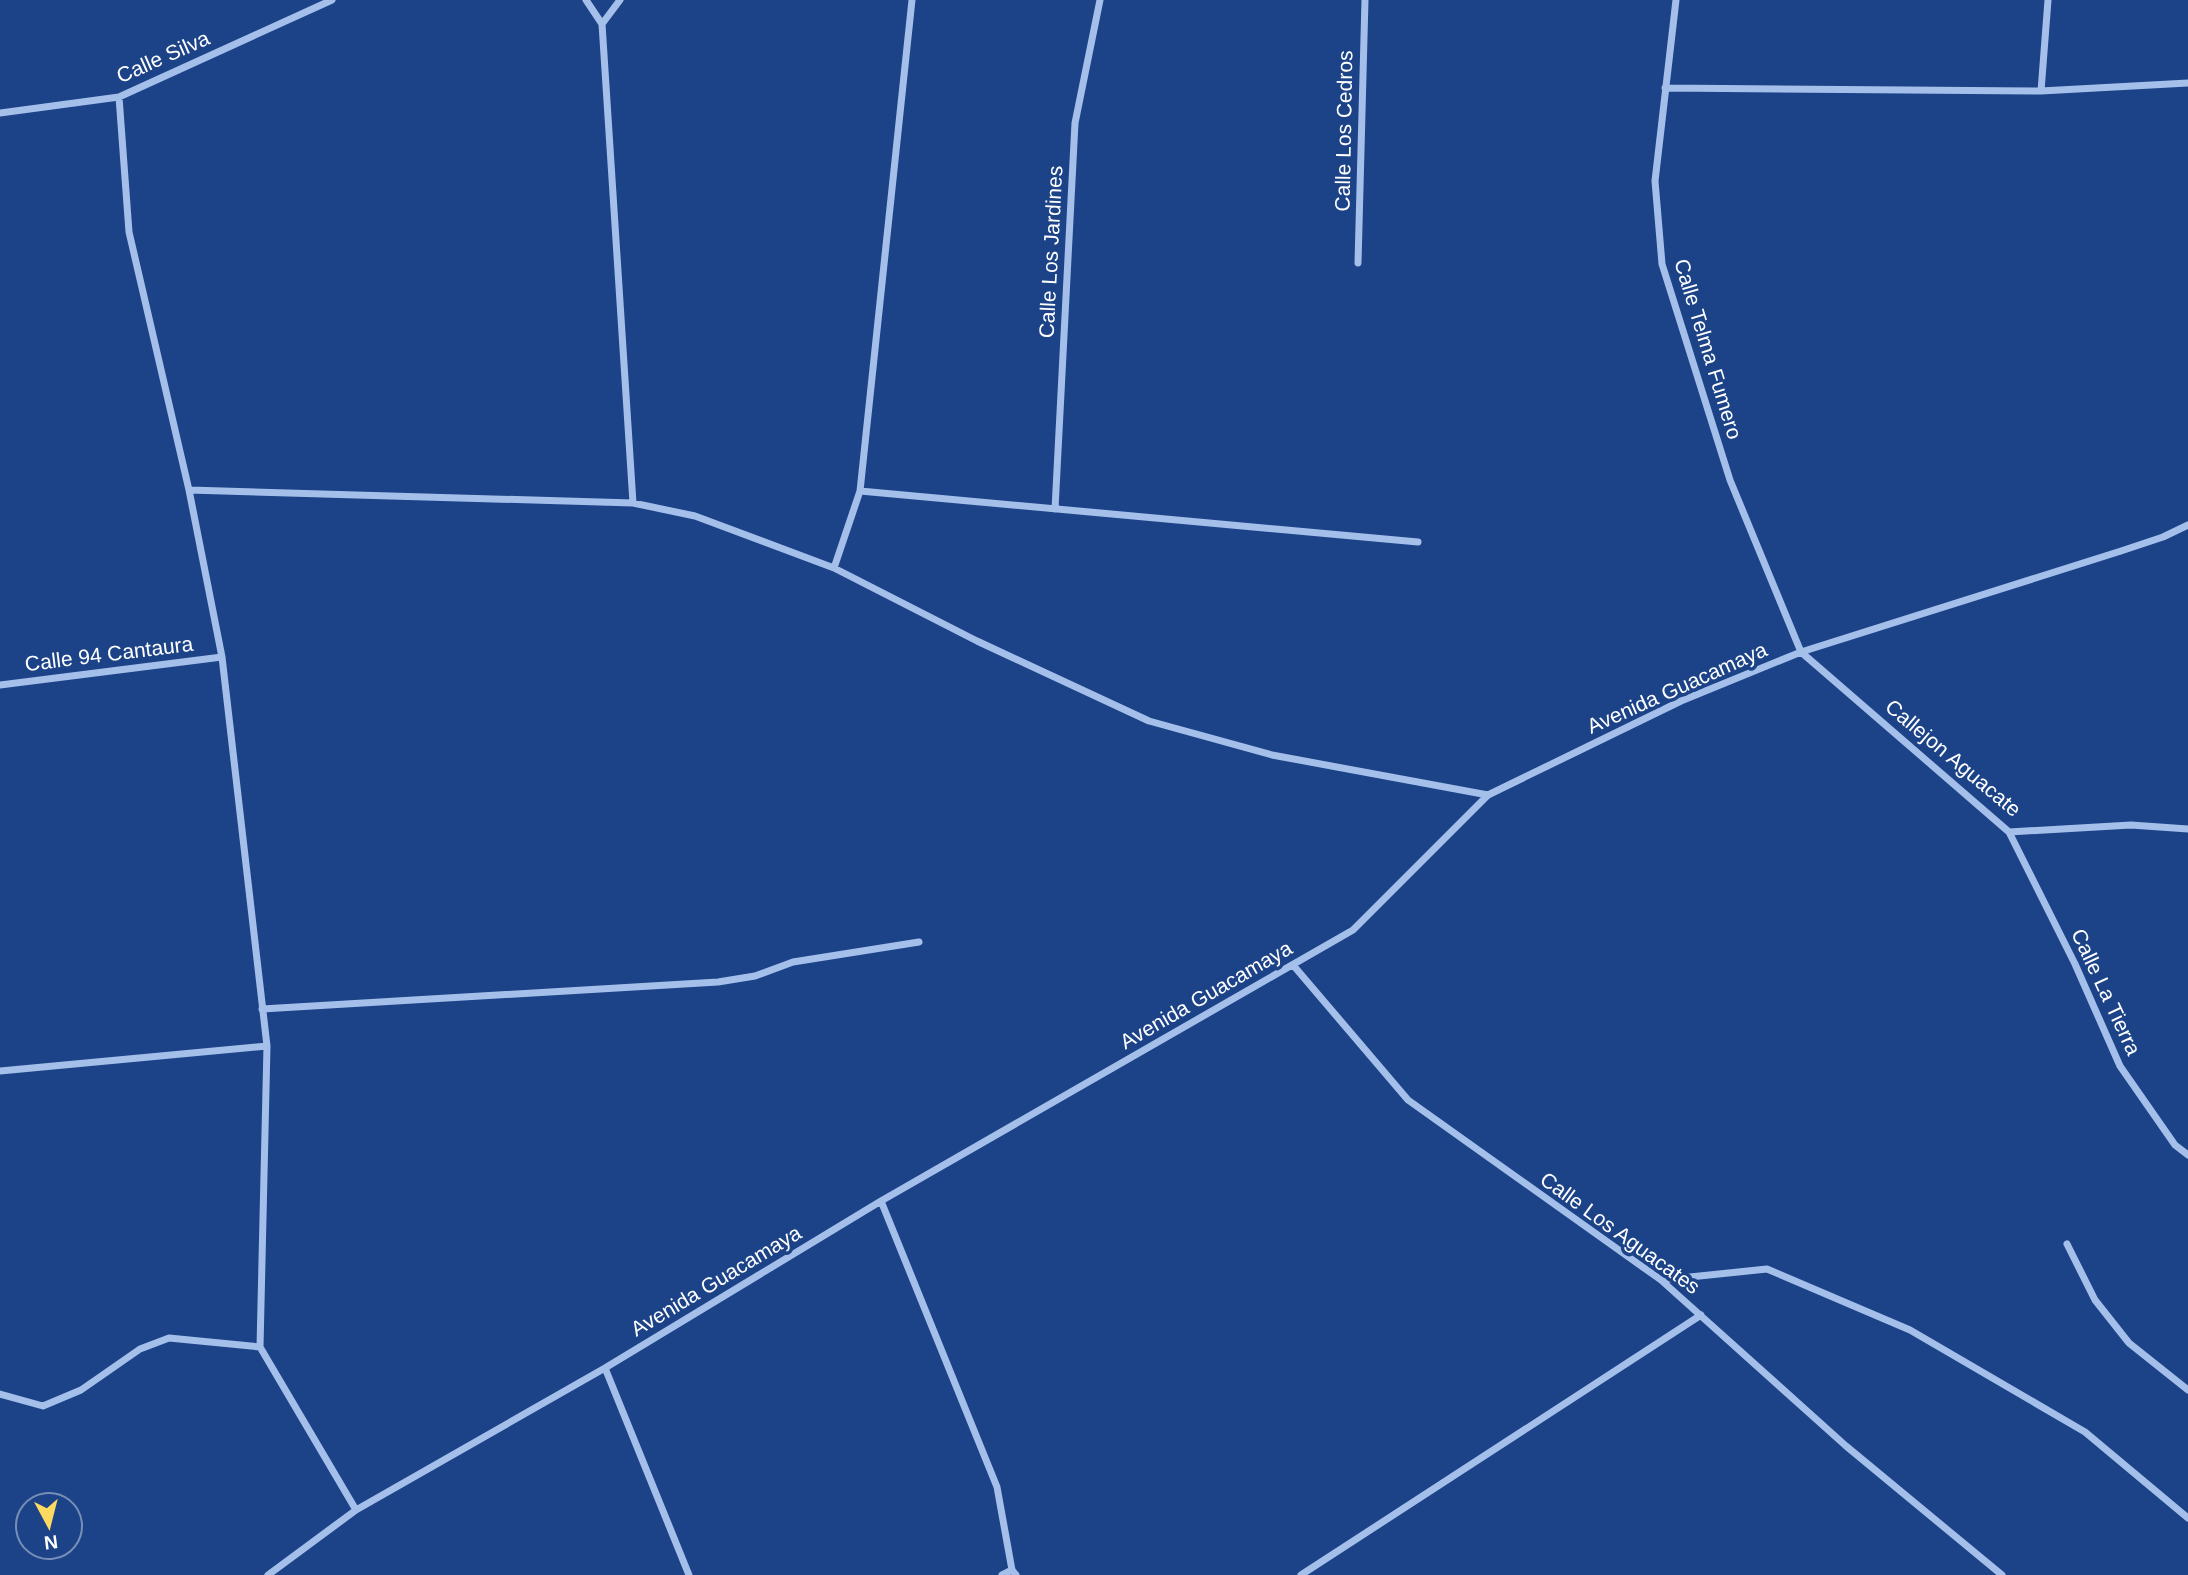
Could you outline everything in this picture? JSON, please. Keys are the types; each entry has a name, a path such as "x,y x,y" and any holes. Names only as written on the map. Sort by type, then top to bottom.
{"street":[{"name":"Calle Silva","path":"0,113 119,97 332,0"},
{"path":"586,0 603,24 633,503"},
{"path":"603,24 620,0"},
{"path":"834,568 860,491 912,0"},
{"name":"Calle Los Jardines","path":"1055,509 1075,123 1100,0"},
{"name":"Calle Los Cedros","path":"1358,263 1365,0"},
{"name":"Calle Telma Fumero","path":"1676,0 1655,181 1662,264 1730,480 1801,652"},
{"path":"2040,91 2048,0"},
{"path":"1665,88 2040,91 2188,83"},
{"path":"119,97 129,232 189,490 222,657 267,1046 260,1347 356,1510"},
{"path":"189,490 633,503 695,516 834,568 977,641 1149,721 1272,755 1488,795"},
{"path":"860,491 1418,542"},
{"name":"Avenida Guacamaya","path":"268,1575 356,1510 605,1368 881,1201 1353,930 1488,795 1681,701 1801,652 2132,548 2188,525"},
{"name":"Callejon Aguacate","path":"1801,652 2010,832 2131,825 2188,829"},
{"name":"Calle 94 Cantaura","path":"0,685 222,657"},
{"name":"Calle La Tierra","path":"2010,832 2075,964 2120,1066 2175,1145 2188,1155"},
{"path":"262,1009 718,982 755,976 793,962 919,942"},
{"name":"Calle Los Aguacates","path":"1293,965 1408,1100 1661,1280 1846,1446 2002,1575"},
{"path":"0,1071 267,1046"},
{"path":"881,1201 997,1488 1014,1573 1002,1575"},
{"path":"2067,1244 2095,1300 2129,1343 2188,1390"},
{"path":"1661,1280 1767,1269 1910,1330 2085,1432 2188,1518"},
{"path":"1301,1575 1701,1315"},
{"path":"0,1394 43,1406 81,1390 140,1349 169,1338 260,1347"},
{"path":"605,1368 689,1575"}]}
